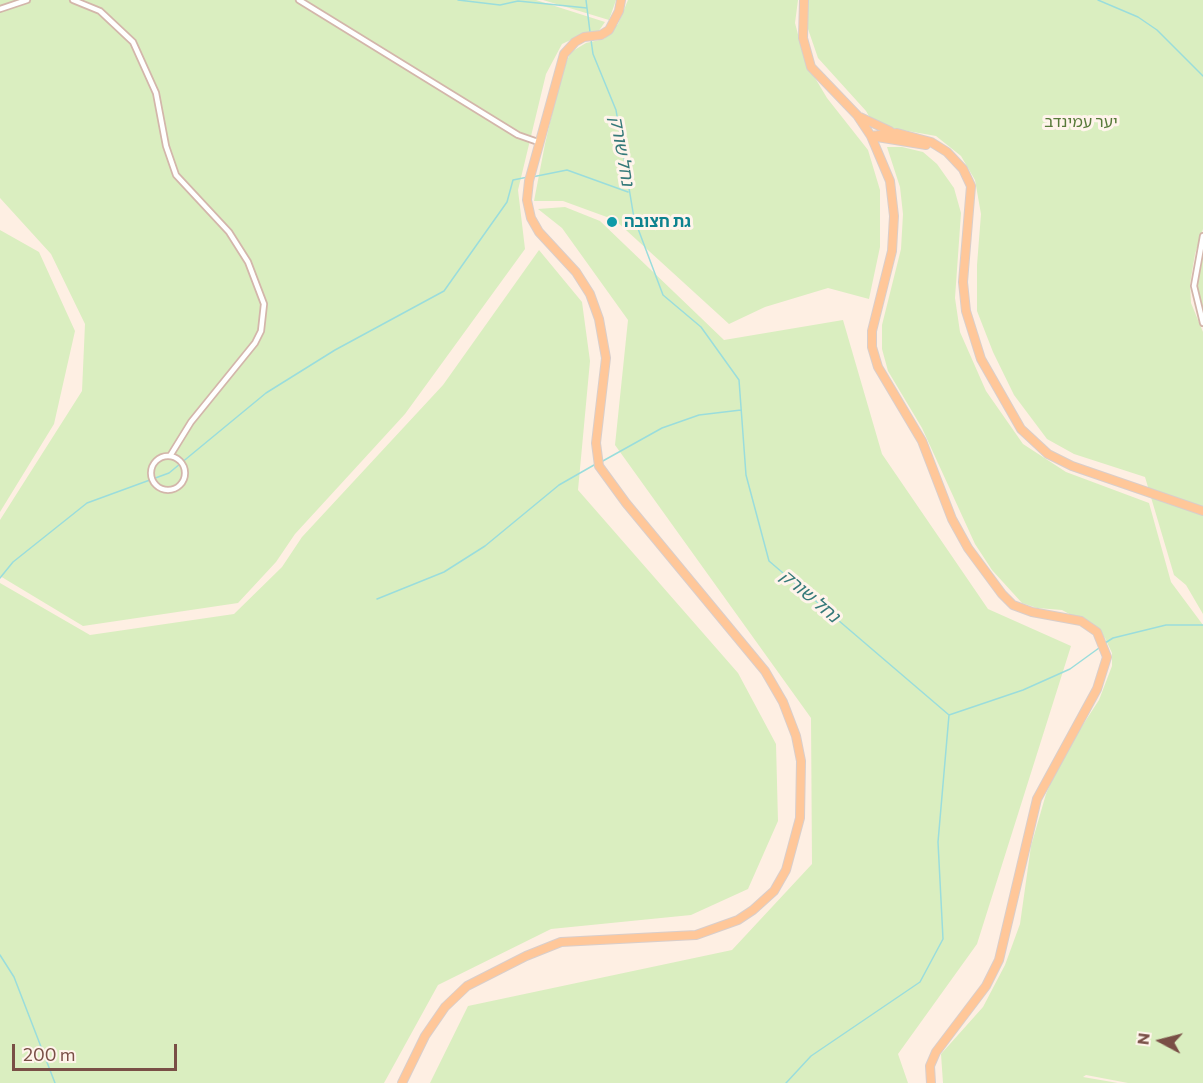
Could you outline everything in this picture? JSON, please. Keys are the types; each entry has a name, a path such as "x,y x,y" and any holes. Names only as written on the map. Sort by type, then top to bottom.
{"main road":[{"path":"402,1083 425,1036 445,1007 467,986 526,956 561,942 601,938 696,935 738,920 774,891 786,870 800,818 801,761 796,736 783,702 765,671 599,466 596,443 605,377 604,339 590,294 576,272 539,232 531,218 527,200 538,142 564,54 575,42 584,37 601,35 615,22 621,0"},
{"path":"804,0 803,38 811,66 857,115 872,136 890,181 894,216 892,251 872,331 872,347 878,367 922,441 952,519 968,548 1002,594 1013,605 1032,612 1081,621 1097,632 1107,657 1097,689 1037,799 999,960 986,986 936,1052 930,1066 931,1083"},
{"path":"857,115 897,133 931,142 947,152 963,169 971,186 963,282 966,312 981,359 1021,429 1048,454 1072,466 1203,511"},
{"path":"872,136 897,133"},
{"path":"872,136 934,148 958,168 971,186"}],"street":[{"path":"0,9 27,0"},
{"path":"73,0 100,11 133,42 156,93 166,146 176,175 229,232 248,262 264,304 261,331 255,343 191,422 170,456 159,459 152,467 155,484 165,490 180,485 185,476 180,461 170,456"},
{"path":"299,0 518,135 538,142"},
{"path":"1203,236 1194,285 1203,323"}],"green space":[{"path":"0,0 536,0 605,22 598,32 581,35 562,44 546,74 518,190 525,249 405,414 295,534 276,562 238,603 83,626 0,576 0,520 82,391 85,324 51,254 0,198"},
{"path":"543,0 616,0 609,20"},
{"path":"628,0 798,0 795,23 805,61 827,98 868,150 880,190 880,247 869,299 828,288 765,307 729,324 615,220 563,201 534,201 562,71 571,52 586,43 604,39 618,24"},
{"name":"יער עמינדב","path":"808,0 1203,0 1203,229 1195,254 1190,284 1191,303 1203,332 1203,614 1186,585 1174,575 1145,477 1074,454 1047,439 1014,395 993,352 977,311 977,265 981,214 975,180 961,156 936,136 874,125 866,111 818,58 808,29"},
{"path":"887,147 902,147 923,152 937,164 954,188 961,213 955,298 960,332 986,391 1023,444 1066,472 1149,503 1171,582 1203,625 1203,1083 1128,1083 1086,1075 1083,1077 1118,1083 943,1083 941,1054 983,1007 1005,965 1020,924 1031,846 1046,794 1062,757 1099,700 1112,666 1112,653 1105,638 1095,628 1062,610 1037,608 1022,603 992,570 975,544 922,428 888,371 882,349 882,325 901,249 903,214 900,187"},
{"path":"565,207 600,221 724,340 843,320 882,454 988,609 1071,646 977,944 898,1054 908,1083 430,1083 468,1006 732,950 812,864 811,718 615,445 628,320 562,228 538,209"},
{"path":"0,230 39,252 75,331 54,424 0,512"},
{"path":"1203,246 1203,319 1196,283"},
{"path":"539,250 582,302 590,361 578,490 738,673 776,744 778,821 748,889 691,915 551,929 438,985 384,1083 0,1083 0,583 90,635 234,614 282,567 302,537 443,385"}],"waterway":[{"path":"458,0 500,5 518,1 587,8"},
{"name":"נחל שורק","path":"586,0 590,32"},
{"path":"1098,0 1138,17 1157,30 1203,76"},
{"name":"נחל שורק","path":"591,40 593,54 616,110 634,218 663,295 701,327 739,380 746,475 769,561 949,715 938,842 943,939 920,982 811,1056 786,1083"},
{"path":"532,177 567,170 628,192"},
{"path":"0,578 13,562 87,503 169,473 266,393 335,350 444,291 507,202 513,180 528,177"},
{"path":"601,462 662,428 699,415 741,410"},
{"path":"377,599 444,572 485,546 559,485 594,465"},
{"path":"1105,643 1113,638 1166,625 1203,625"},
{"path":"949,715 1023,690 1070,669 1099,648"},
{"path":"0,955 14,977 55,1083"}],"place":[{"name":"גת חצובה","path":"612,222"}]}
